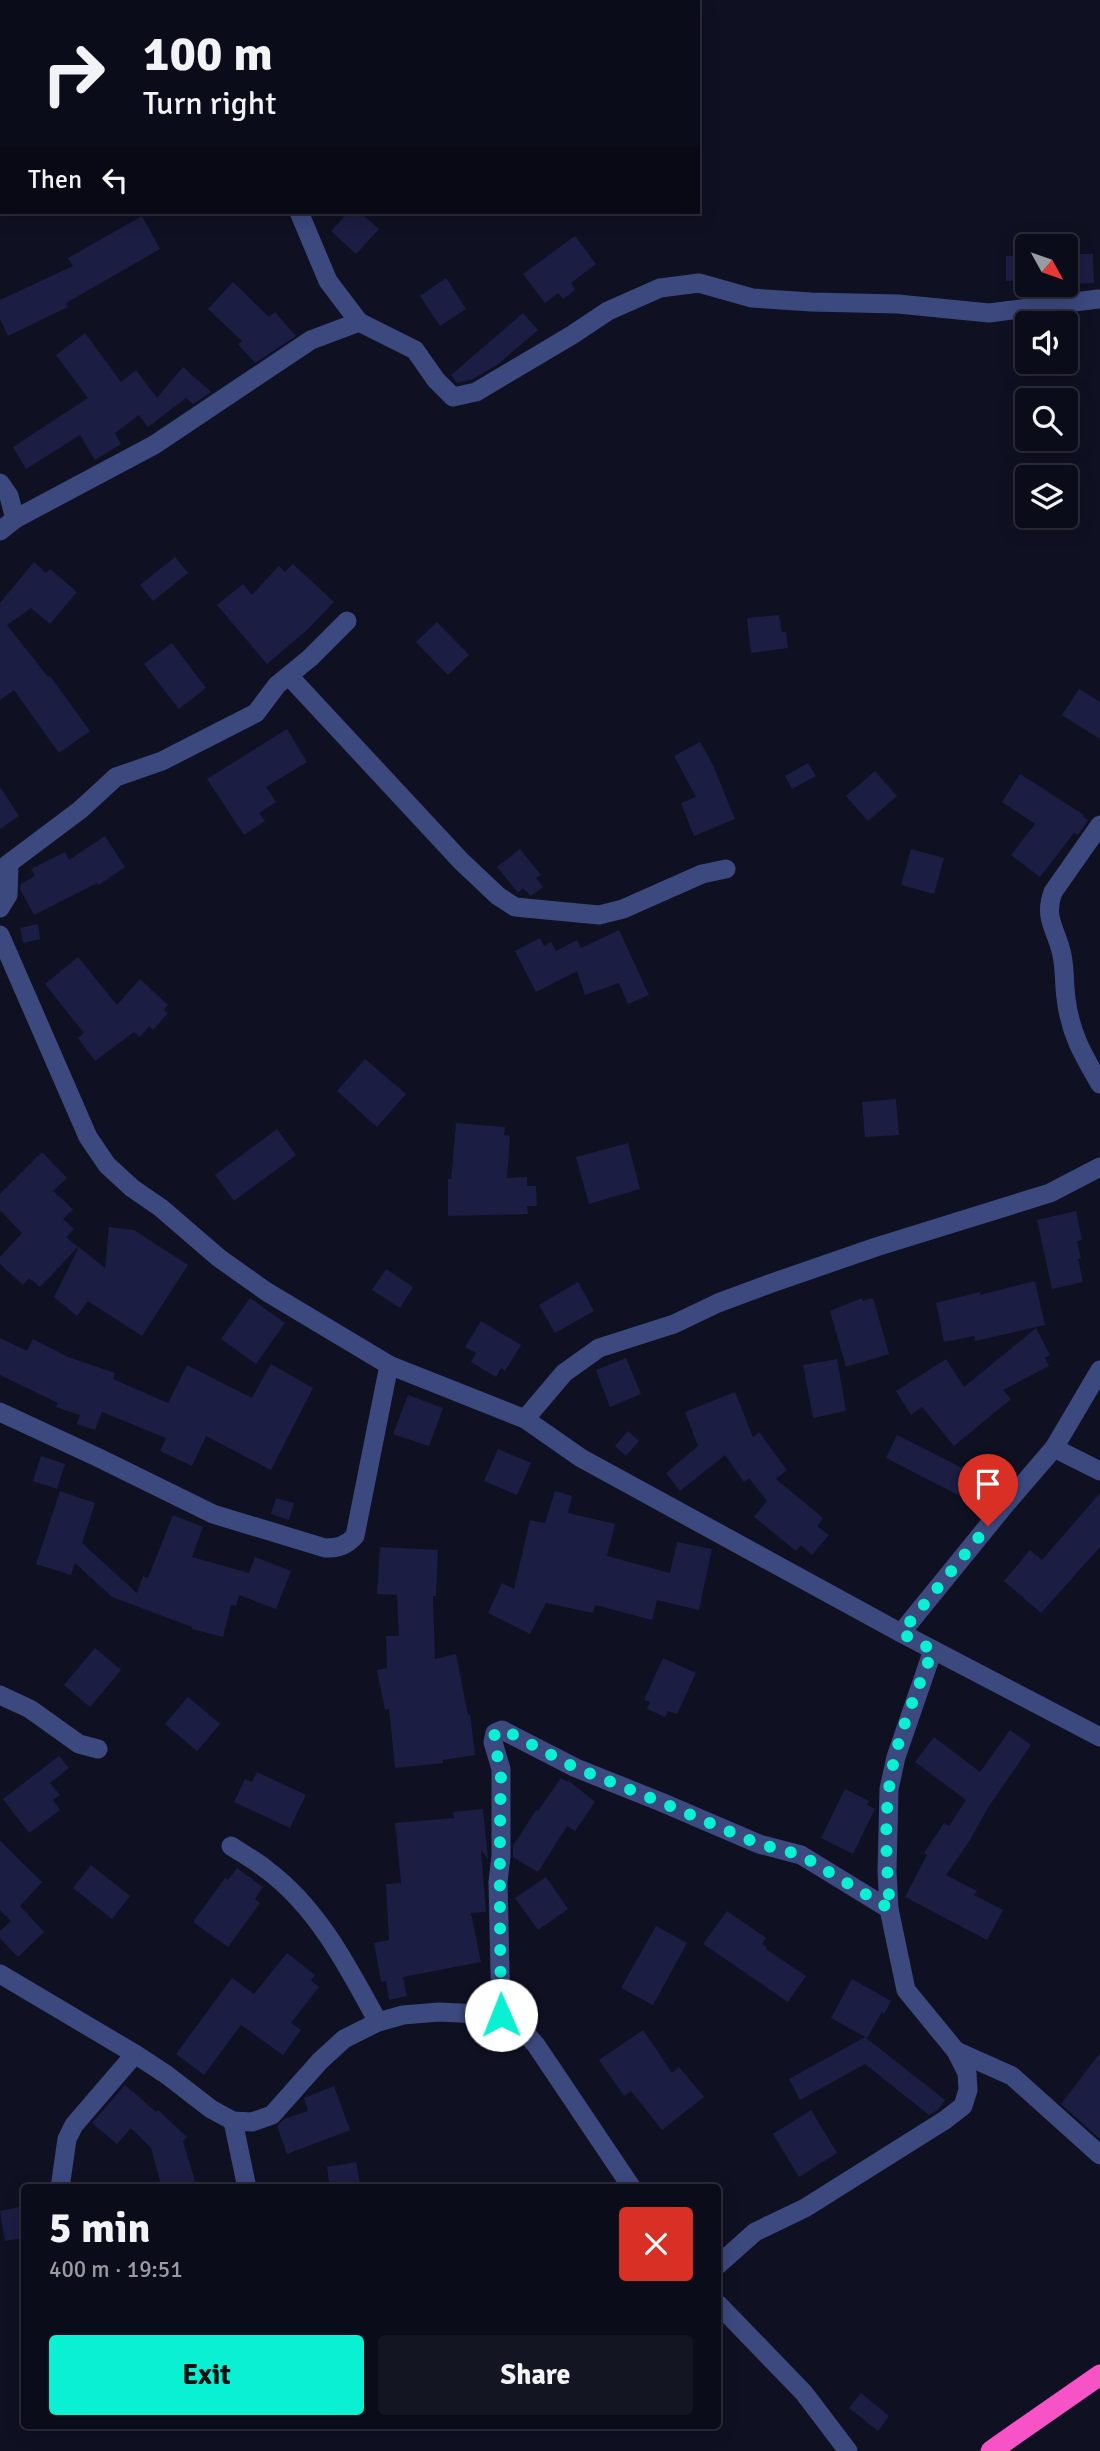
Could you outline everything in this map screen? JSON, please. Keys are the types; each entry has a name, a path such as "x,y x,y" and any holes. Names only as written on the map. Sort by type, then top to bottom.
{"highway":[{"path":"991,2451 1100,2375"}],"street":[{"path":"300,214 328,281 359,322 415,350 436,380 453,397 477,392 608,311 660,288 699,284 752,298 898,304 989,313 1098,299"},
{"path":"8,525 154,445 312,340 359,322"},
{"path":"0,483 9,496 8,525"},
{"path":"0,908 8,895 4,867 80,810 116,777 162,761 243,722 256,713 276,685 310,658 347,621"},
{"path":"289,676 461,861 498,896 516,907 598,915 623,909 702,874 726,869"},
{"path":"1100,825 1053,892 1048,904 1049,919 1062,954 1070,1021 1077,1046 1100,1084"},
{"path":"0,935 88,1137 107,1165 219,1258 267,1292 388,1365 525,1419 581,1458 901,1633 1100,1737"},
{"path":"525,1419 564,1373 599,1348 674,1324 718,1303 876,1247 1050,1194 1100,1167"},
{"path":"0,1412 213,1514 325,1548 339,1548 355,1536 388,1365"},
{"path":"901,1633 1054,1448 1100,1370"},
{"path":"1054,1448 1100,1471"},
{"path":"721,2262 755,2232 805,2208 945,2120 962,2106 968,2090 967,2073 956,2051 906,1990 890,1909 887,1871 889,1789 896,1757 933,1650"},
{"path":"0,1695 30,1709 79,1744 98,1749"},
{"path":"501,2015 498,1882 501,1856 501,1769 493,1742 495,1733 502,1730 576,1768 759,1844 801,1855 890,1909"},
{"path":"231,1846 268,1870 300,1900 330,1938 378,2022"},
{"path":"0,1974 135,2054 211,2109 233,2121 252,2122 272,2115 344,2039 378,2022 403,2015 439,2012 501,2015 517,2024 536,2045 629,2184"},
{"path":"956,2051 1012,2076 1100,2155"},
{"path":"61,2184 67,2139 75,2125 135,2054"},
{"path":"233,2121 246,2184"},
{"path":"721,2307 804,2393 848,2451"}],"building":[{"path":"347,214 362,214 379,229 356,254 331,231"},
{"path":"142,216 160,249 66,303 68,307 8,336 0,319 0,300 73,266 68,258"},
{"path":"575,236 596,264 571,283 575,290 563,299 558,293 545,303 523,274"},
{"path":"1078,254 1093,254 1094,283 1078,284"},
{"path":"1006,256 1015,256 1015,281 1006,281"},
{"path":"446,278 466,309 440,326 420,296"},
{"path":"233,282 269,317 275,312 296,336 255,363 238,344 242,341 208,309"},
{"path":"523,313 538,330 497,365 471,380 457,383 451,375"},
{"path":"85,333 121,382 136,370 157,398 183,367 211,392 193,404 186,398 148,427 139,415 115,433 121,444 95,460 80,435 26,469 13,447 88,398 56,355"},
{"path":"175,557 188,573 153,601 140,585"},
{"path":"34,562 46,573 50,569 77,592 50,624 31,608 7,625 48,677 50,676 90,731 59,753 14,690 0,700 0,603"},
{"path":"293,564 334,602 308,629 267,664 217,605 243,584 252,595 279,566 285,572"},
{"path":"779,615 782,632 786,632 788,648 751,653 747,618"},
{"path":"437,622 469,655 448,675 416,642"},
{"path":"172,643 206,688 179,709 144,664"},
{"path":"1079,689 1100,702 1100,739 1062,715"},
{"path":"287,729 307,762 266,787 276,802 259,813 265,821 244,835 207,779"},
{"path":"700,742 712,763 735,819 694,836 681,803 696,797 674,756"},
{"path":"808,763 816,776 792,789 785,776"},
{"path":"875,771 897,796 868,821 846,796"},
{"path":"1020,774 1088,820 1078,835 1074,833 1040,877 1011,855 1035,824 1002,802"},
{"path":"0,787 19,816 0,829"},
{"path":"105,836 125,867 99,885 97,883 34,915 20,889 21,884 35,876 31,869 65,852 69,860"},
{"path":"520,849 541,875 536,878 543,887 531,896 523,888 518,893 497,867"},
{"path":"911,849 944,858 934,894 901,885"},
{"path":"38,924 40,939 23,943 20,928"},
{"path":"619,930 649,995 628,1004 619,983 585,995 577,971 536,992 515,951 540,938 544,946 551,942 556,951 577,940 581,948"},
{"path":"78,957 117,1005 140,979 168,1005 164,1010 168,1013 153,1030 149,1026 140,1037 134,1032 95,1061 78,1038 84,1033 45,984"},
{"path":"365,1059 406,1094 377,1127 337,1091"},
{"path":"896,1099 899,1135 865,1137 862,1102"},
{"path":"456,1123 505,1127 504,1135 510,1136 507,1178 527,1177 527,1186 536,1186 537,1206 527,1206 528,1214 448,1216 448,1179 451,1179"},
{"path":"277,1129 296,1155 234,1201 215,1175"},
{"path":"628,1143 640,1189 589,1204 576,1157"},
{"path":"42,1152 67,1178 53,1191 73,1209 63,1219 74,1229 66,1237 78,1247 40,1287 29,1278 23,1285 0,1264 0,1257 22,1233 0,1210 0,1194"},
{"path":"1076,1211 1082,1240 1077,1241 1083,1282 1052,1289 1037,1220"},
{"path":"109,1227 134,1230 188,1265 142,1336 88,1301 77,1316 54,1297 79,1247 105,1268"},
{"path":"386,1269 413,1287 400,1308 372,1290"},
{"path":"1035,1281 1045,1325 975,1341 974,1336 944,1342 936,1303"},
{"path":"578,1282 594,1311 555,1333 539,1305"},
{"path":"250,1298 285,1323 256,1364 221,1339"},
{"path":"862,1298 863,1301 873,1298 889,1354 846,1367 830,1311"},
{"path":"481,1321 521,1345 505,1371 501,1368 496,1377 471,1362 476,1353 465,1347"},
{"path":"1036,1328 1050,1355 1045,1358 1049,1366 1003,1390 1011,1399 954,1446 922,1407 911,1415 896,1391 946,1359 964,1387"},
{"path":"0,1338 27,1351 33,1339 68,1357 115,1373 113,1379 168,1403 187,1365 252,1398 271,1364 313,1388 271,1470 206,1436 192,1466 160,1451 166,1438 102,1412 95,1430 77,1424 80,1415 56,1407 58,1403 0,1375"},
{"path":"626,1358 641,1394 610,1407 596,1370"},
{"path":"837,1359 846,1411 813,1418 803,1365"},
{"path":"735,1392 753,1437 759,1432 787,1470 776,1479 823,1518 817,1526 829,1535 812,1555 801,1545 796,1551 754,1517 767,1501 749,1478 744,1482 725,1455 680,1491 666,1473 698,1446 685,1412"},
{"path":"408,1395 443,1408 429,1446 393,1434"},
{"path":"628,1431 639,1441 626,1456 615,1446"},
{"path":"897,1435 980,1477 968,1500 886,1458"},
{"path":"498,1449 531,1463 517,1495 484,1481"},
{"path":"41,1456 65,1464 57,1489 33,1481"},
{"path":"60,1491 95,1503 82,1543 137,1593 143,1576 148,1578 173,1515 203,1527 192,1557 249,1573 255,1557 291,1571 276,1609 239,1595 236,1606 231,1605 223,1637 192,1629 112,1597 75,1563 71,1575 36,1564"},
{"path":"555,1491 572,1496 568,1513 615,1524 607,1556 670,1573 677,1542 712,1549 699,1610 657,1600 652,1620 595,1605 593,1613 546,1603 530,1634 488,1613 502,1583 514,1589 530,1520 545,1523"},
{"path":"1100,1493 1100,1547 1041,1613 1004,1581 1030,1550 1042,1560"},
{"path":"276,1498 294,1503 289,1520 271,1514"},
{"path":"380,1547 438,1550 436,1596 433,1596 435,1659 456,1654 468,1715 470,1714 475,1755 443,1760 443,1763 395,1768 389,1709 385,1710 377,1670 387,1668 386,1636 399,1636 397,1595 377,1594"},
{"path":"95,1648 121,1670 90,1707 64,1685"},
{"path":"663,1658 696,1673 677,1714 668,1711 665,1717 647,1709 650,1702 644,1700"},
{"path":"188,1697 220,1724 197,1751 165,1724"},
{"path":"1010,1730 1031,1745 946,1875 977,1891 974,1895 1003,1910 987,1940 905,1897 927,1855 924,1853 944,1823 949,1826 966,1800 915,1762 934,1737 980,1772"},
{"path":"59,1756 69,1768 50,1783 60,1795 53,1800 60,1810 29,1833 3,1799"},
{"path":"257,1772 306,1795 290,1828 234,1802 245,1779 252,1782"},
{"path":"561,1778 567,1782 568,1780 595,1802 575,1831 567,1826 538,1872 513,1857 513,1846"},
{"path":"845,1789 869,1801 867,1805 875,1809 853,1854 821,1838"},
{"path":"483,1809 488,1859 481,1850 486,1912 471,1913 481,1962 403,1977 407,1996 389,2000 386,1981 381,1982 374,1943 389,1940 386,1884 401,1883 395,1823 454,1818 453,1812"},
{"path":"0,1841 42,1882 20,1906 44,1932 18,1957 0,1938 0,1931 11,1921 0,1910"},
{"path":"91,1865 130,1896 112,1919 73,1888"},
{"path":"237,1868 263,1887 255,1899 260,1903 228,1947 193,1922 225,1878 228,1880"},
{"path":"546,1877 568,1909 538,1930 515,1898"},
{"path":"727,1911 766,1938 762,1944 766,1949 806,1976 788,2002 703,1944"},
{"path":"656,1926 687,1943 653,2005 621,1988"},
{"path":"287,1953 315,1975 311,1981 319,1987 291,2023 301,2030 283,2055 241,2025 204,2075 176,2054 232,1978 254,1994"},
{"path":"852,1979 891,2001 867,2038 831,2018"},
{"path":"643,2030 672,2073 679,2067 704,2097 662,2130 631,2091 624,2096 599,2060"},
{"path":"865,2037 945,2100 938,2110 929,2115 865,2064 800,2100 789,2079"},
{"path":"1100,2053 1100,2139 1061,2104"},
{"path":"125,2085 187,2137 183,2141 196,2184 161,2184 151,2148 131,2128 117,2144 92,2123"},
{"path":"334,2086 350,2130 287,2154 277,2126 284,2119 308,2111 304,2098"},
{"path":"811,2110 837,2153 799,2177 773,2134"},
{"path":"356,2162 360,2184 329,2184 327,2167"},
{"path":"21,2207 21,2238 5,2241 0,2211"},
{"path":"861,2393 889,2416 878,2431 849,2408"}],"route":[{"path":"501,2015 498,1882 501,1856 501,1769 493,1742 495,1733 502,1730 508,1732 576,1768 759,1844 801,1855 890,1909 887,1871 889,1789 896,1757 933,1650 901,1633 988,1526"}]}
